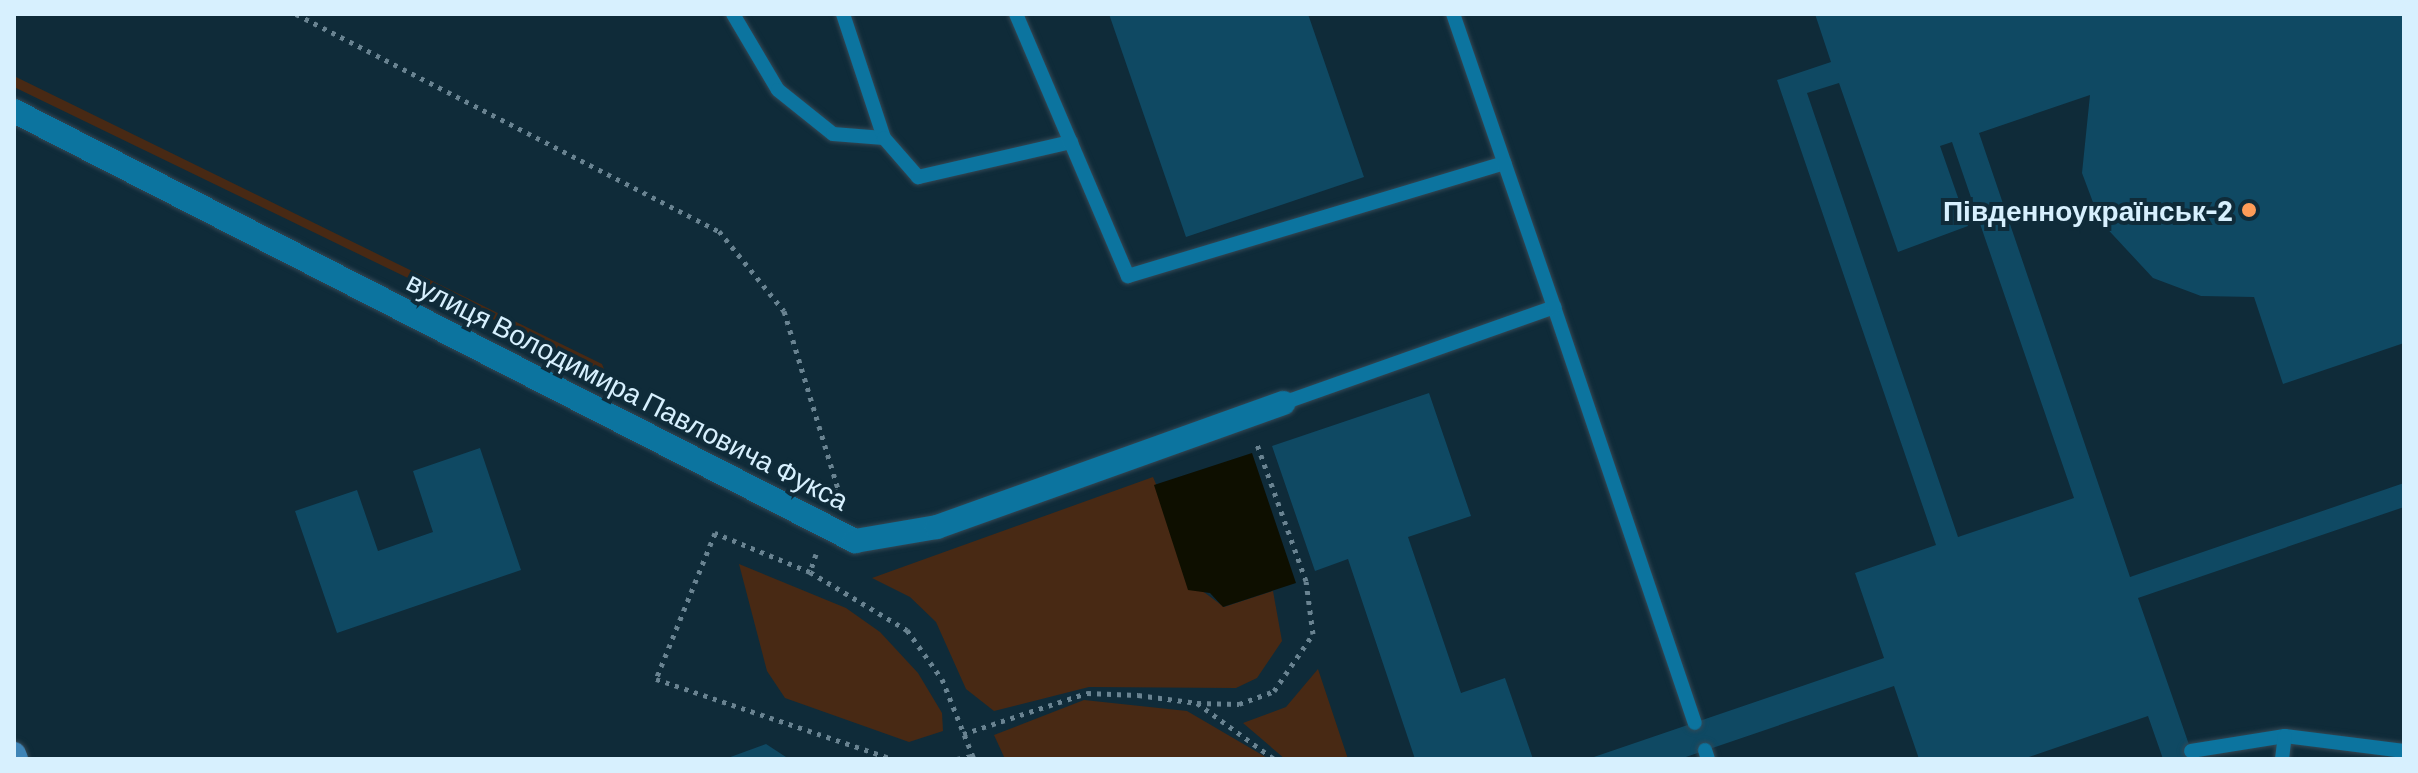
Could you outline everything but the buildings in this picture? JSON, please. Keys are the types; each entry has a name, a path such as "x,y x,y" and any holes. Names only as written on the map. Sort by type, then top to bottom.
{"street":[{"name":"вулиця Володимира Павловича Фукса","path":"14,111 855,541 937,527 1283,403"}],"lane":[{"path":"733,14 778,90 833,134 884,138"},
{"path":"843,14 884,138 918,177 1071,142"},
{"path":"1016,14 1128,276 1504,163"},
{"path":"1453,14 1695,723"},
{"path":"1283,403 1554,307"},
{"path":"2191,751 2285,736 2404,751"},
{"path":"2282,759 2285,736"}],"path":[{"path":"296,14 719,231 784,311 838,489 810,572"},
{"path":"963,734 1087,693 1239,704 1274,691 1313,634 1306,581 1247,416"},
{"path":"893,759 656,679 715,533 810,572 907,630 942,679 972,757 957,759"},
{"path":"1197,703 1274,759"}],"shaded area":[{"path":"14,76 602,364 606,374 14,87"},
{"path":"1252,453 1296,583 1223,607 1210,593 1188,590 1154,485"},
{"path":"1153,477 1201,590 1224,607 1273,591 1282,641 1257,678 1236,688 1089,687 994,711 966,689 936,622 910,597 872,578"},
{"path":"739,564 846,608 880,632 918,673 942,713 943,731 909,742 785,698 767,671"},
{"path":"1318,669 1348,759 1285,759 1243,723 1286,707"},
{"path":"1084,700 1187,711 1269,759 1005,759 994,735"}],"place":[{"name":"Південноукраїнськ-2","path":"2249,210"}]}
